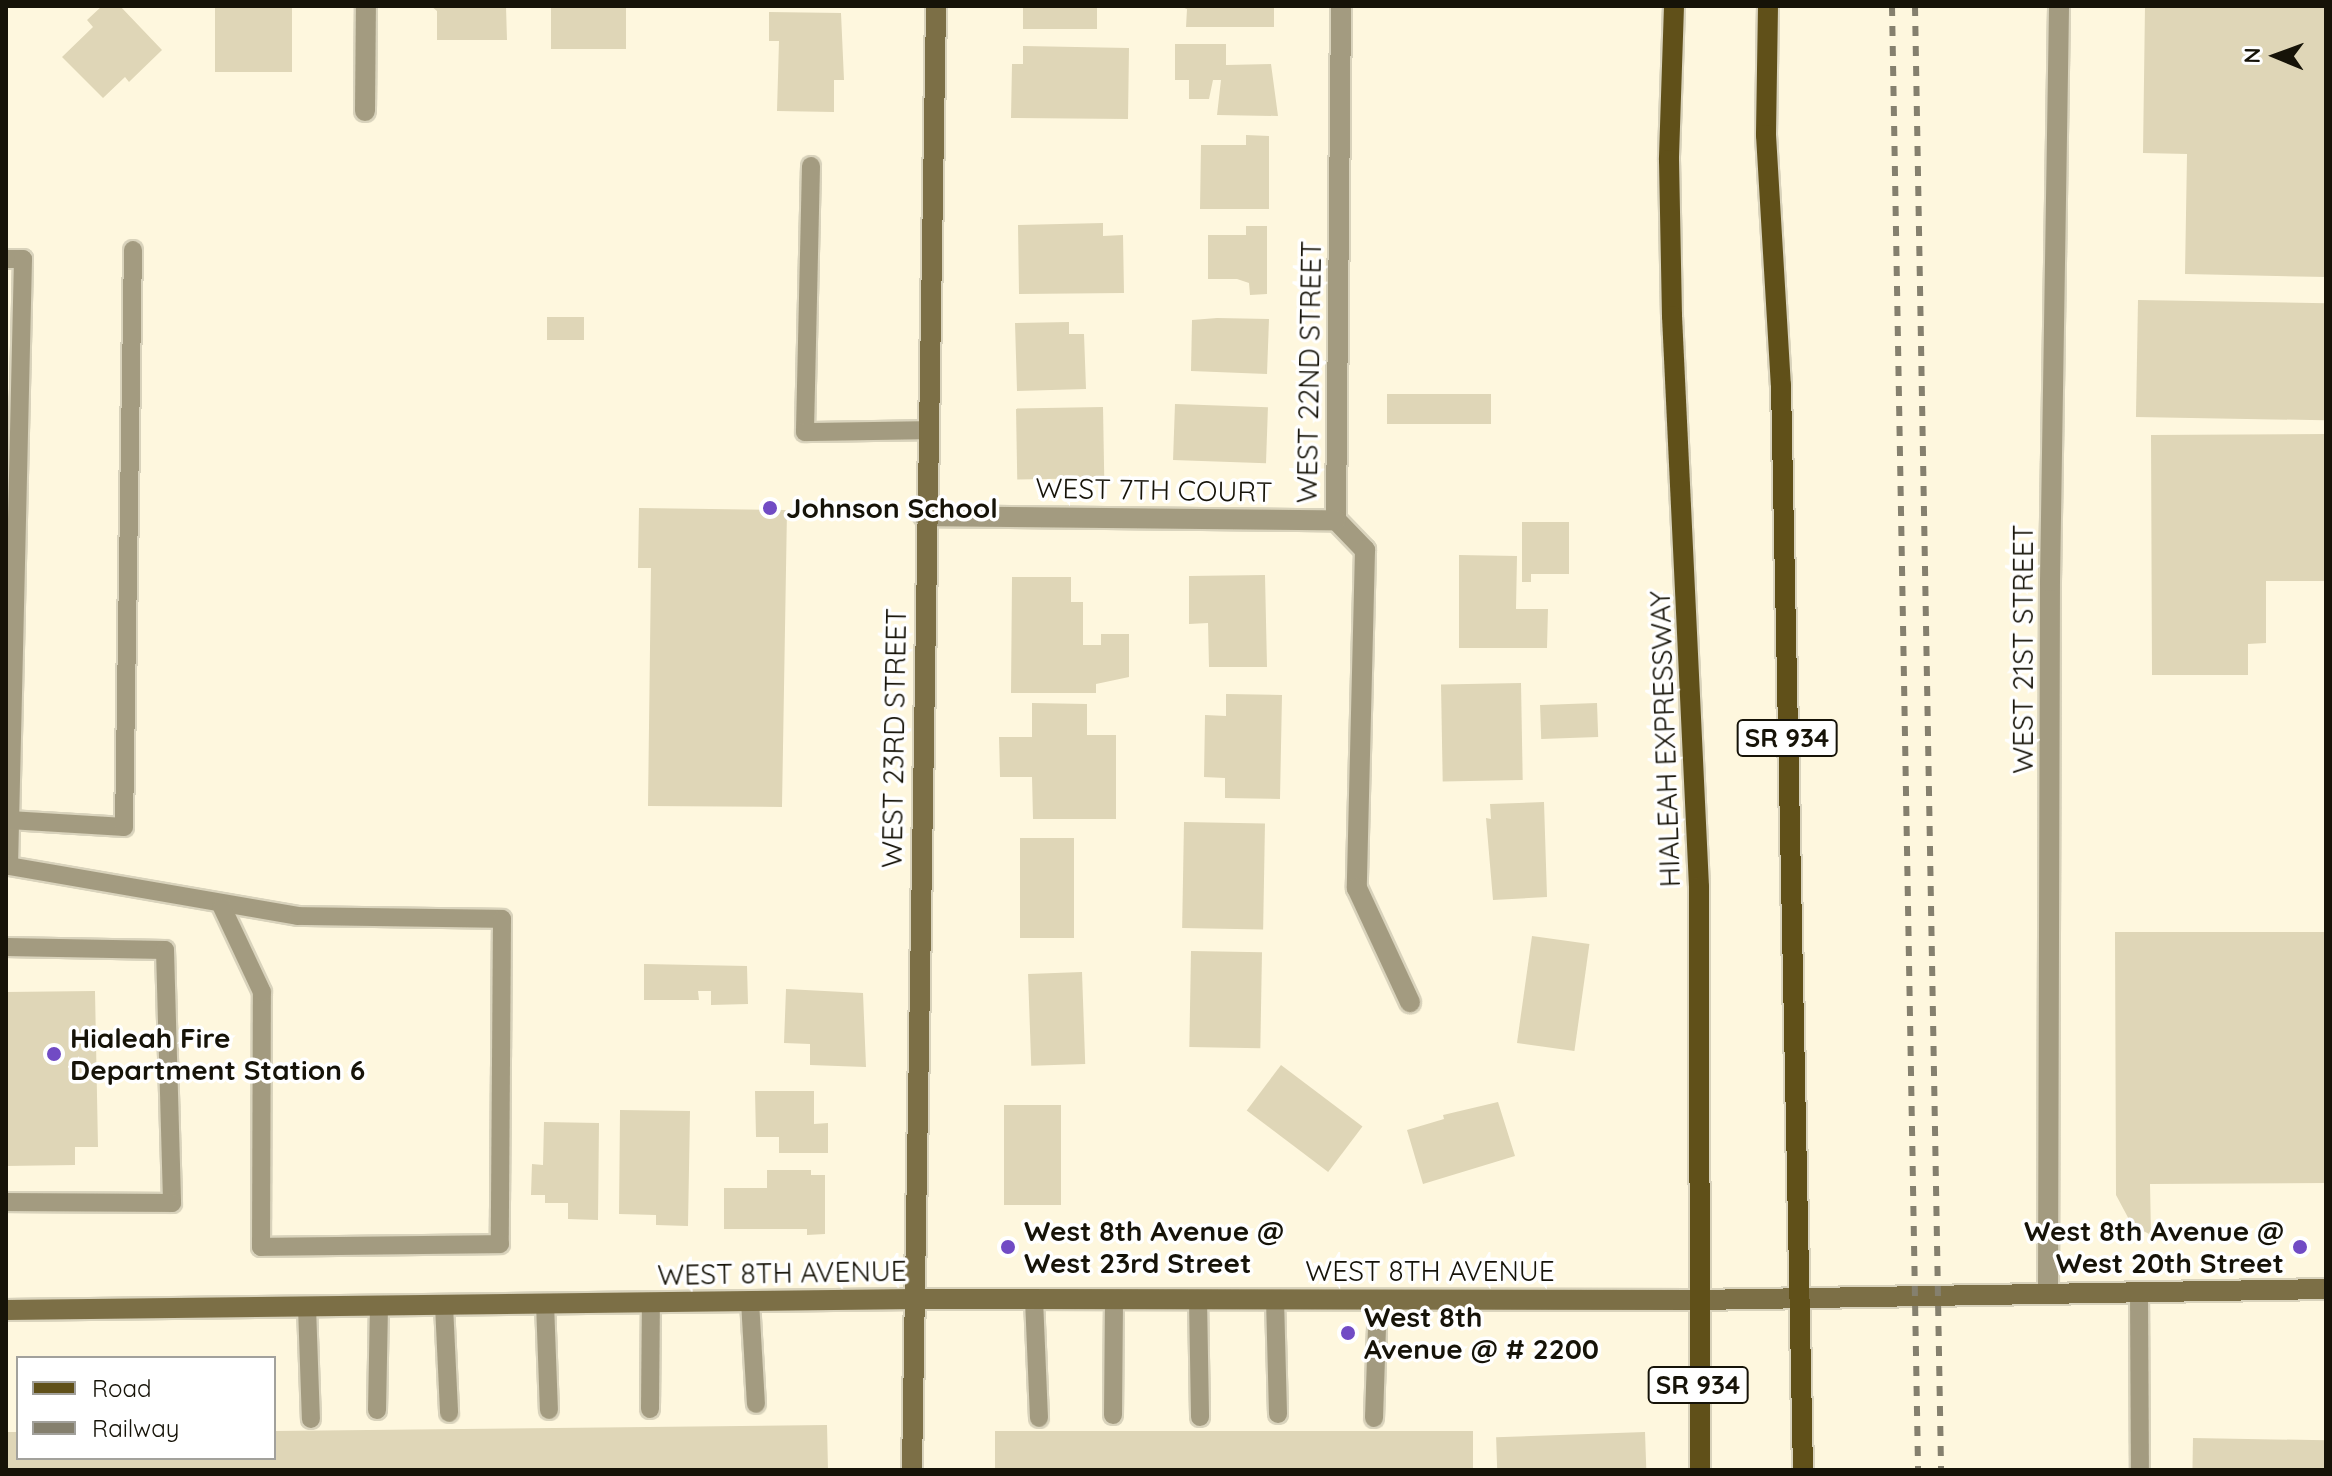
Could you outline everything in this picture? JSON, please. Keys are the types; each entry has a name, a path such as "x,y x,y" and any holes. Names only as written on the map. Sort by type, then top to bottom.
{"main road":[{"name":"HIALEAH EXPRESSWAY","path":"1674,6 1669,160 1672,316 1699,887 1697,1300 1700,1470"},
{"name":"SR 934","path":"1768,6 1766,135 1781,385 1803,1470"}],"street":[{"path":"365,111 366,6"},
{"name":"WEST 23RD STREET","path":"912,1470 924,516 936,6"},
{"name":"WEST 22ND STREET","path":"1341,6 1336,520 1365,550 1357,888 1410,1002"},
{"name":"WEST 21ST STREET","path":"2048,1293 2050,581 2059,6"},
{"name":"WEST 7TH COURT","path":"924,516 1336,520"},
{"name":"WEST 8TH AVENUE","path":"6,1310 916,1299 1697,1300 2326,1289"}],"lane":[{"path":"811,166 805,432 927,430"},
{"path":"10,820 124,827 133,250"},
{"path":"6,259 23,259 9,866 222,907 298,916 502,919 500,1244 261,1247 262,992 222,907"},
{"path":"6,947 165,950 172,1203 6,1202"},
{"path":"2139,1292 2140,1470"},
{"path":"1034,1299 1039,1418"},
{"path":"1113,1415 1114,1299"},
{"path":"1198,1299 1200,1417"},
{"path":"1275,1299 1278,1414"},
{"path":"1374,1418 1378,1299"},
{"path":"750,1301 756,1404"},
{"path":"545,1303 549,1410"},
{"path":"650,1409 651,1303"},
{"path":"444,1305 449,1413"},
{"path":"377,1410 379,1306"},
{"path":"307,1307 311,1419"}],"building":[{"path":"102,6 120,6 162,50 129,82 125,77 103,98 62,57 93,27 87,20"},
{"path":"215,6 292,6 292,72 215,72"},
{"path":"431,6 506,6 507,40 437,40 437,11"},
{"path":"551,6 626,6 626,49 551,49"},
{"path":"1023,6 1097,6 1097,29 1023,29"},
{"path":"1179,6 1274,6 1274,27 1186,27 1187,9"},
{"path":"2145,6 2326,6 2326,277 2185,274 2187,154 2143,153"},
{"path":"769,12 841,13 844,80 834,80 834,112 777,111 779,41 769,41"},
{"path":"1175,44 1226,44 1226,65 1271,64 1278,116 1217,115 1221,80 1213,80 1209,99 1189,99 1189,80 1175,80"},
{"path":"1023,46 1129,48 1128,119 1011,118 1012,64 1023,64"},
{"path":"1246,135 1269,136 1269,209 1200,209 1201,145 1246,145"},
{"path":"1103,223 1103,236 1123,235 1124,293 1019,294 1018,225"},
{"path":"1246,226 1267,226 1267,294 1250,295 1249,283 1237,279 1208,279 1208,235 1246,235"},
{"path":"2138,300 2326,303 2324,420 2136,417"},
{"path":"547,317 584,317 584,340 547,340"},
{"path":"1269,319 1267,374 1191,371 1192,320"},
{"path":"1069,322 1069,334 1084,334 1086,389 1017,391 1015,323"},
{"path":"1387,394 1491,394 1491,424 1387,424"},
{"path":"1175,404 1268,407 1266,463 1173,460"},
{"path":"1103,407 1104,478 1017,480 1016,409"},
{"path":"2326,434 2326,581 2266,581 2266,643 2248,644 2248,675 2152,675 2151,435"},
{"path":"639,508 787,510 782,807 648,806 651,568 638,568"},
{"path":"1522,522 1569,522 1569,574 1531,574 1531,582 1522,582"},
{"path":"1459,555 1517,556 1516,609 1548,609 1547,648 1459,648"},
{"path":"1265,575 1267,667 1209,667 1208,623 1189,624 1189,576"},
{"path":"1012,577 1071,577 1071,602 1083,602 1083,645 1101,645 1101,634 1129,634 1129,677 1096,684 1096,693 1011,693"},
{"path":"1521,683 1523,780 1443,781 1441,684"},
{"path":"1226,694 1282,695 1280,799 1225,798 1225,778 1204,777 1205,715 1226,716"},
{"path":"1032,703 1087,704 1087,735 1116,735 1116,819 1033,819 1032,777 1000,777 999,737 1032,737"},
{"path":"1597,703 1598,737 1541,739 1540,705"},
{"path":"1544,802 1547,897 1493,900 1486,818 1491,819 1490,804"},
{"path":"1184,822 1265,823 1263,929 1182,928"},
{"path":"1020,838 1074,838 1074,938 1020,938"},
{"path":"2115,932 2326,932 2326,1183 2150,1184 2151,1235 2132,1225 2116,1195"},
{"path":"1532,936 1589,944 1574,1051 1517,1043"},
{"path":"1191,951 1262,952 1260,1048 1189,1047"},
{"path":"644,964 747,966 748,1004 711,1005 711,991 698,991 699,1000 644,1000"},
{"path":"1082,972 1085,1064 1031,1066 1028,974"},
{"path":"786,989 863,993 866,1067 810,1065 810,1044 784,1043"},
{"path":"95,991 98,1147 75,1147 75,1165 6,1166 6,992"},
{"path":"1281,1065 1362,1126 1328,1172 1247,1111"},
{"path":"755,1091 814,1091 814,1124 828,1123 828,1153 779,1153 779,1137 756,1137"},
{"path":"1498,1102 1515,1156 1423,1184 1407,1130 1444,1119 1443,1115"},
{"path":"1004,1105 1061,1105 1061,1205 1004,1205"},
{"path":"620,1110 690,1111 688,1226 656,1225 656,1215 619,1214"},
{"path":"544,1122 599,1123 598,1220 568,1219 568,1203 545,1203 545,1195 531,1195 532,1164 543,1165"},
{"path":"767,1170 811,1170 811,1175 825,1175 825,1234 807,1235 807,1229 724,1229 724,1188 767,1188"},
{"path":"827,1425 828,1470 6,1470 6,1432 16,1432 16,1460 276,1460 276,1431"},
{"path":"995,1431 1473,1431 1473,1470 995,1470"},
{"path":"1645,1432 1646,1470 1497,1470 1496,1437"},
{"path":"2193,1438 2326,1440 2325,1470 2192,1470"}],"railway":[{"path":"1892,6 1918,1470"},
{"path":"1915,6 1941,1470"}],"place":[{"name":"Johnson School","path":"770,508"},
{"name":"Hialeah Fire Department Station 6","path":"54,1054"},
{"name":"West 8th Avenue @ West 23rd Street","path":"1008,1247"},
{"name":"West 8th Avenue @ West 20th Street","path":"2300,1247"},
{"name":"West 8th Avenue @ # 2200","path":"1348,1333"}]}
